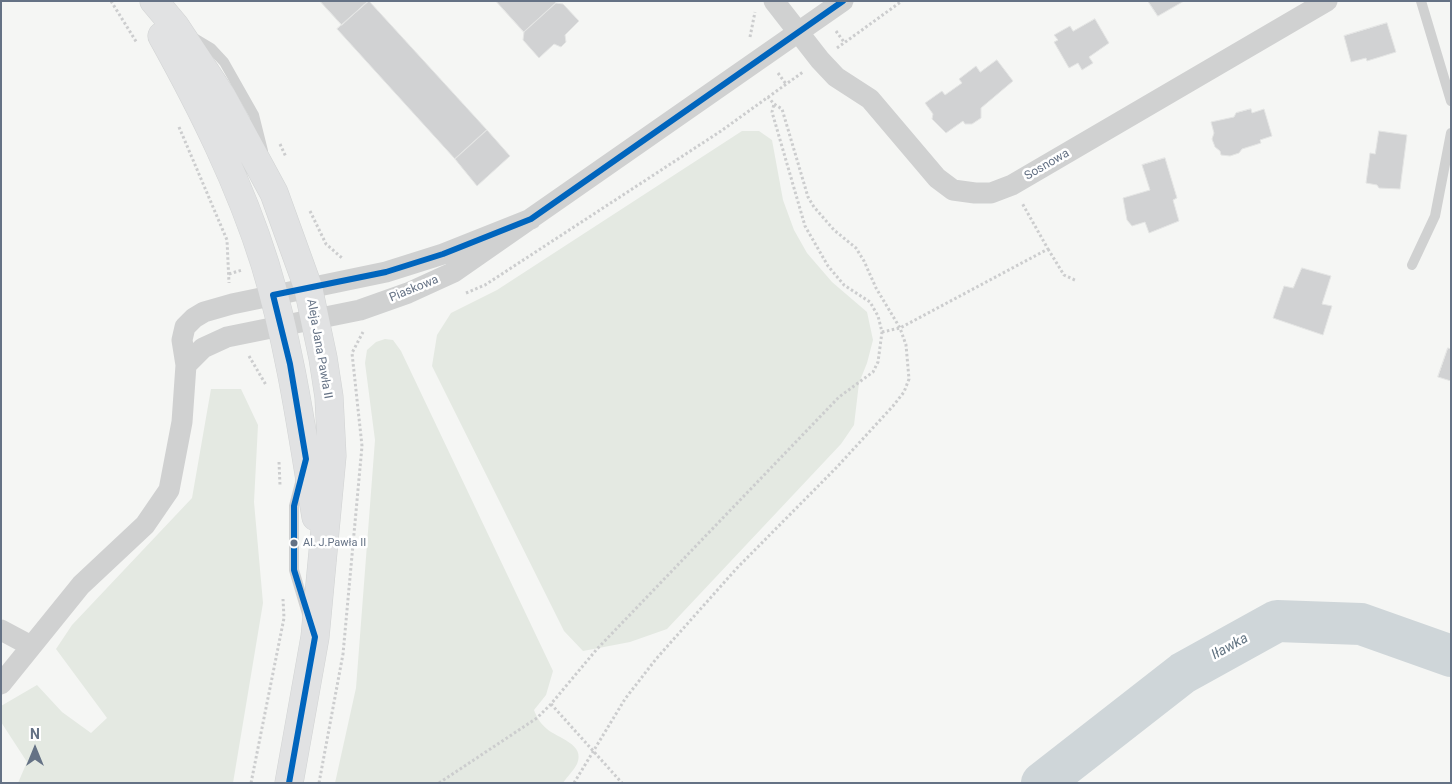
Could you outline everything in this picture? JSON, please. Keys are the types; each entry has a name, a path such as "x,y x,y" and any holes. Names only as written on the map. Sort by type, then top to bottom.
{"main road":[{"name":"Aleja Jana Pawła II","path":"143,1 197,99 236,186 265,263 281,325 322,557"},
{"name":"Aleja Jana Pawła II","path":"154,1 175,26 222,97 274,193 308,287 316,320 329,397 332,456 315,637 289,783"}],"street":[{"name":"Piaskowa","path":"186,365 203,348 227,337 360,310 408,293 454,272 843,1"},
{"name":"Sosnowa","path":"765,2 799,32 820,60 836,77 870,99 937,178 953,190 991,193 1012,185 1327,1"},
{"name":"Piaskowa","path":"1,684 81,585 145,525 169,490 182,422 186,365 182,340 186,326 194,318 204,312 308,287 353,280 443,254 531,219"},
{"path":"1,630 32,646"}],"lane":[{"path":"1421,1 1451,102"},
{"path":"1412,265 1436,216 1451,133"},
{"path":"306,459 294,506 294,570 315,637"}],"path":[{"path":"110,1 140,49"},
{"path":"460,295 485,285 721,132 902,1"},
{"path":"744,42 752,36 765,2"},
{"path":"574,783 594,753 625,699 668,644 737,568 843,461 904,392 909,379 909,364 900,328 876,288 856,248 834,230 808,197 782,109 768,97"},
{"path":"439,783 537,718 597,649 839,397 873,372 878,362 882,332 878,316 870,302 844,285 828,266 805,226 772,112 774,104"},
{"path":"175,118 227,240 230,288"},
{"path":"1012,185 1064,275 1077,281"},
{"path":"326,244 344,259"},
{"path":"882,332 900,328 1048,249"},
{"path":"363,334 372,330"},
{"path":"244,349 259,370 269,392"},
{"path":"279,457 280,486"},
{"path":"251,783 284,618 283,592"},
{"path":"551,704 622,783"}],"shaded area":[{"path":"742,131 759,131 772,140 783,200 794,230 807,253 832,282 867,312 873,340 859,383 854,425 841,444 667,629 630,642 583,651 564,631 432,366 437,335 451,313 497,290"},
{"path":"385,339 393,340 401,351 553,671 546,695 534,710 539,721 545,727 569,742 578,751 577,764 563,783 335,783 356,688 375,440 365,363 367,350 376,342"},
{"path":"211,389 241,389 258,425 254,502 263,603 233,783 18,783 27,762 1,722 1,706 37,685 62,712 91,733 107,718 56,649 72,625 192,498"}],"building":[{"path":"320,1 368,1 342,25"},
{"path":"369,1 487,130 455,159 337,29"},
{"path":"496,1 554,1 556,3 524,32"},
{"path":"1148,1 1184,1 1158,16"},
{"path":"556,3 563,4 579,21 565,35 566,42 561,47 554,44 539,58 523,40 524,32"},
{"path":"1095,19 1109,43 1089,57 1093,63 1082,70 1078,63 1069,68 1054,42 1058,40 1054,35 1070,26 1073,31"},
{"path":"1387,23 1396,52 1367,61 1366,58 1351,62 1344,36"},
{"path":"997,60 1013,81 981,108 981,118 972,124 965,124 963,121 946,133 932,119 933,114 925,103 942,91 945,95 962,83 959,79 976,66 980,72"},
{"path":"1251,109 1252,113 1264,109 1272,136 1260,140 1261,143 1242,149 1239,153 1230,156 1221,155 1212,139 1214,133 1211,122 1234,117 1236,113"},
{"path":"487,130 510,156 477,186 455,159"},
{"path":"1379,131 1407,135 1400,189 1379,188 1377,185 1366,183 1370,153 1375,154"},
{"path":"1165,158 1177,198 1173,200 1179,221 1149,233 1145,222 1132,226 1127,220 1123,198 1150,190 1142,165"},
{"path":"1302,268 1331,276 1322,304 1332,306 1323,335 1273,318 1284,286 1293,288"},
{"path":"1448,348 1451,349 1451,381 1438,377"}],"waterway":[{"name":"Iławka","path":"1042,783 1183,673 1277,621 1361,624 1451,656"}],"transit line":[{"path":"289,783 315,637 294,570 294,506 306,459 290,364 273,295 386,272 443,254 531,219 843,1"}],"place":[{"name":"Al. J.Pawła II","path":"294,543"}]}
